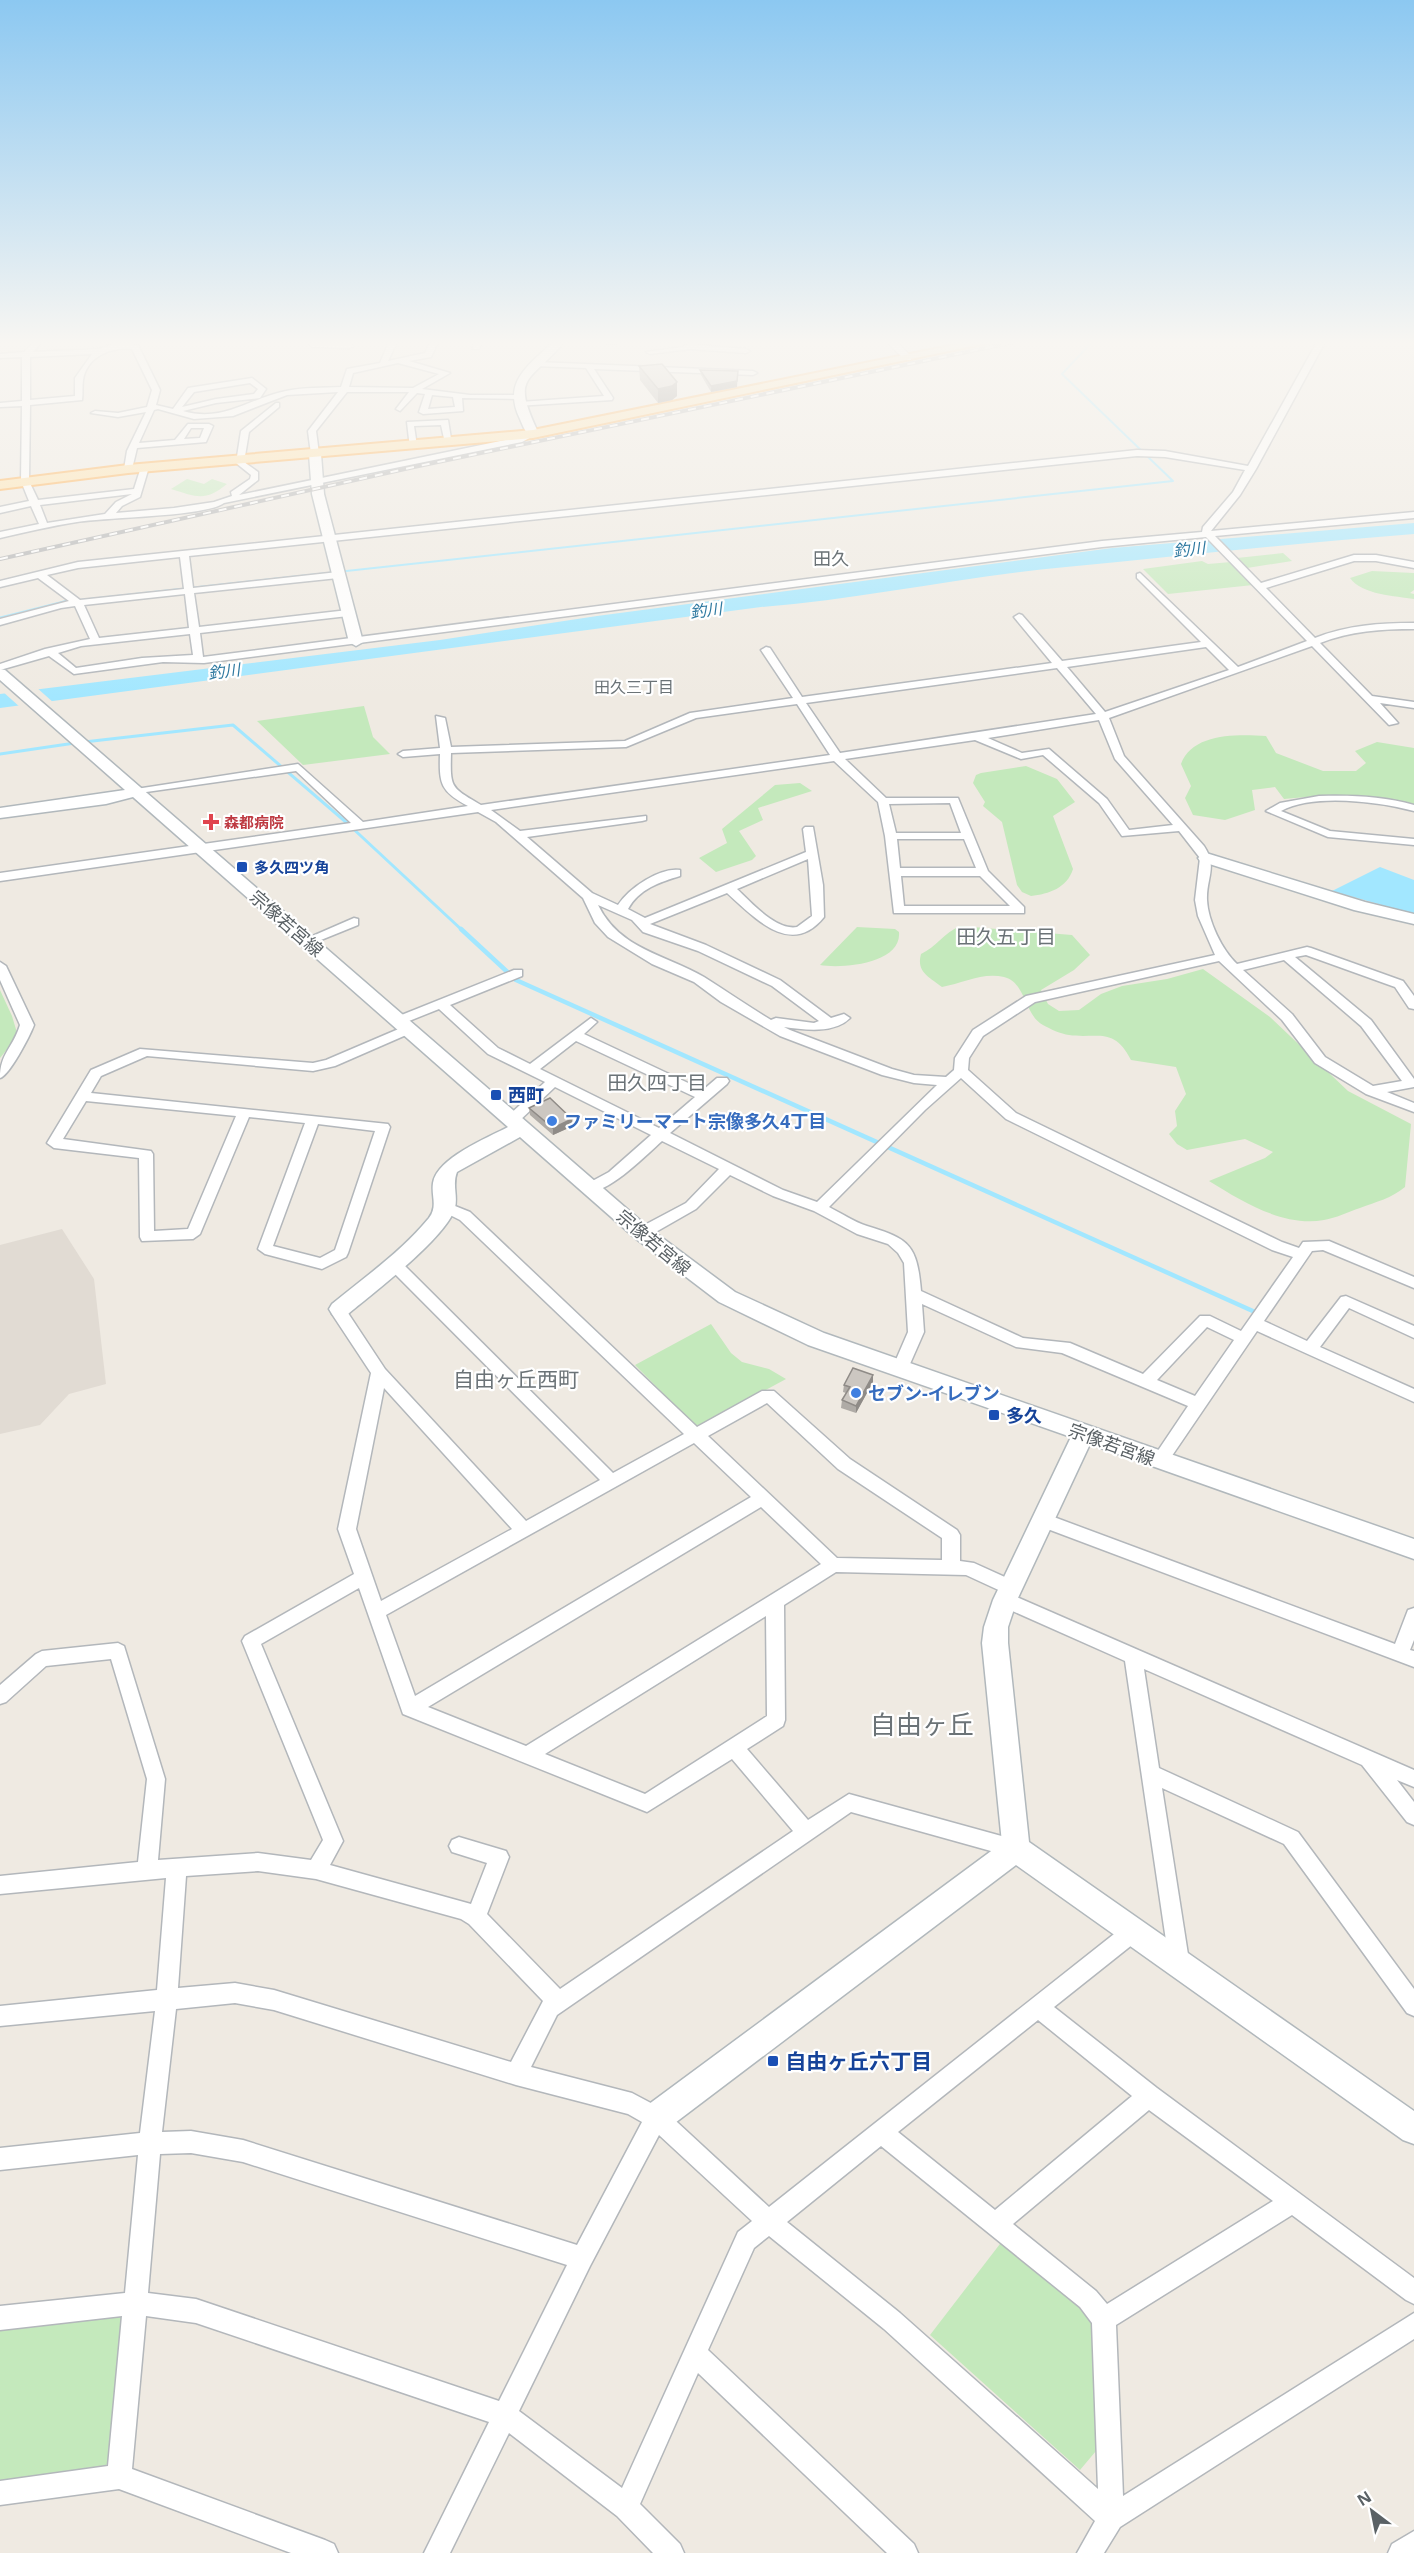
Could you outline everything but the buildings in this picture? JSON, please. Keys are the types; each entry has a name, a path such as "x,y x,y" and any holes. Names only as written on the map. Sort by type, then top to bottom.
{"main road":[{"path":"0,485 145,467 225,461"}],"street":[{"path":"25,461 25,481 45,525"},
{"path":"128,469 130,461"},
{"path":"0,535 109,515 174,511 217,504 254,480 255,474 241,461"},
{"path":"316,461 317,481 329,538 356,642"},
{"path":"221,501 416,461"},
{"path":"0,584 78,565 1062,461"},
{"path":"1204,461 1252,469"},
{"path":"1256,461 1238,493 1206,529 1208,534 1393,723"},
{"path":"109,515 119,504 136,496 145,467"},
{"path":"0,510 34,503 139,491"},
{"path":"49,651 74,671 198,657 204,660 356,642 928,565 1208,534 1414,515"},
{"path":"184,554 198,657"},
{"path":"1261,586 1282,583 1354,558 1370,558 1414,565"},
{"path":"38,573 78,603 95,640"},
{"path":"0,622 60,605 338,575"},
{"path":"1140,576 1236,671"},
{"path":"0,667 49,651 95,640 348,613"},
{"path":"1019,617 1103,716 1119,757 1200,848 1206,858 1201,900 1204,915 1222,957 1287,1017 1320,1060 1371,1091 1414,1107"},
{"path":"0,877 976,737 1103,716 1236,671 1336,633 1382,626 1414,626"},
{"path":"403,754 446,750 626,744 648,738 679,719 694,715 1209,644"},
{"path":"766,650 798,702 837,757 883,801 891,836 898,910 1020,910 983,872 954,800 883,801"},
{"name":"宗像若宮線","path":"0,673 642,1233 692,1274 751,1311 816,1339 1414,1549"},
{"path":"1371,699 1414,705"},
{"path":"440,718 446,750 445,782 453,794 500,820 588,896 643,923 647,929 702,948 776,983 830,1023"},
{"path":"976,737 1021,756 1045,751 1103,801 1126,834 1182,828"},
{"path":"0,813 106,799 136,792 298,767 359,824"},
{"path":"1414,808 1404,804 1338,799 1281,803 1272,811 1328,834 1414,842"},
{"path":"518,835 642,818"},
{"path":"729,888 770,923 792,933 800,931 818,917 809,829"},
{"path":"891,836 969,836"},
{"path":"643,923 813,853"},
{"path":"1206,858 1360,906 1414,919"},
{"path":"894,872 983,872"},
{"path":"621,911 628,896 650,882 676,873"},
{"path":"588,896 601,923 612,934 656,961 698,978 785,1033 887,1072 914,1079 949,1081"},
{"path":"307,941 354,922"},
{"path":"1235,968 1307,951 1399,984 1414,1005"},
{"path":"1287,956 1366,1023 1412,1083 1371,1091"},
{"path":"819,1208 961,1071 962,1058 978,1033 1031,999 1222,957"},
{"path":"0,966 27,1025 26,1034 5,1061 0,1074"},
{"path":"244,1113 193,1234 147,1237 146,1154 54,1143 96,1073 145,1052 313,1067 330,1063 441,1004 518,973"},
{"path":"441,1004 493,1052 555,1080 777,1193 819,1208 862,1230 892,1240 904,1251 911,1263 916,1332 900,1369"},
{"path":"761,1019 814,1027 844,1018"},
{"path":"532,1069 591,1022"},
{"path":"575,1035 704,1096"},
{"path":"961,1071 1011,1116 1277,1246 1301,1254"},
{"path":"525,1532 379,1373 350,1332 340,1314 340,1309 352,1296 394,1264 438,1221 445,1207 443,1182 448,1168 516,1124 555,1080"},
{"path":"590,1188 614,1175 722,1081"},
{"path":"82,1096 312,1119 383,1127 341,1253 322,1264 265,1250 312,1119"},
{"path":"642,1233 691,1206 728,1168"},
{"path":"445,1207 465,1216 833,1565"},
{"path":"1159,1461 1308,1246 1324,1245 1414,1283"},
{"path":"394,1264 612,1482"},
{"path":"913,1294 1021,1343 1064,1347 1198,1404"},
{"path":"1310,1348 1346,1301 1414,1332"},
{"path":"1146,1381 1205,1320 1244,1338"},
{"path":"1253,1323 1414,1396"},
{"path":"379,1373 347,1529 410,1708 647,1803 776,1720 775,1600"},
{"path":"377,1612 525,1532 768,1395 844,1464 951,1535 951,1566"},
{"path":"1016,1849 995,1643 996,1627 1084,1433"},
{"path":"410,1708 762,1498"},
{"path":"1043,1520 1407,1656 1414,1615"},
{"path":"529,1754 833,1565 951,1566 968,1568 1009,1594 1133,1656 1414,1779"},
{"path":"316,1870 333,1840 251,1641 363,1577"},
{"path":"0,1696 42,1659 118,1651 156,1779 147,1871"},
{"path":"1133,1656 1179,1961"},
{"path":"734,1748 806,1832"},
{"path":"1368,1760 1414,1816"},
{"path":"1150,1773 1291,1838 1414,2006"},
{"path":"516,2074 550,2008 849,1803 1016,1849 1135,1930 1414,2129"},
{"path":"459,1846 499,1857 476,1917"},
{"path":"437,2553 582,2258 656,2118 1016,1849"},
{"path":"0,1885 258,1862 316,1870 466,1911 476,1917 558,2002"},
{"path":"119,2477 150,2143 167,1998 177,1868"},
{"path":"626,2508 746,2240 883,2134 1135,1930"},
{"path":"0,2016 235,1993 274,2000 516,2074 632,2104 656,2118 769,2222 892,2321 1111,2518"},
{"path":"1039,2008 1149,2096 1294,2201 1414,2292"},
{"path":"995,2225 1149,2096"},
{"path":"883,2134 1088,2299 1104,2319 1111,2518"},
{"path":"0,2159 150,2143 191,2142 243,2151 582,2258"},
{"path":"1104,2319 1294,2201"},
{"path":"0,2318 135,2303 196,2311 505,2415 626,2508 671,2553"},
{"path":"1090,2553 1111,2518 1414,2325"},
{"path":"695,2354 905,2553"},
{"path":"0,2493 119,2477 284,2547 325,2553"},
{"path":"1401,2553 1414,2544"}],"shaded area":[{"path":"62,1229 94,1279 106,1384 69,1394 40,1425 0,1434 0,1245"}],"green space":[{"path":"187,479 204,484 212,479 227,484 206,496 171,489"},
{"path":"1283,553 1292,561 1247,568 1237,558"},
{"path":"1202,561 1208,564 1231,562 1253,585 1168,594 1143,569"},
{"path":"1372,571 1414,573 1414,590 1410,593 1414,594 1414,599 1371,591 1355,584 1350,578"},
{"path":"364,706 373,737 390,754 303,765 257,721"},
{"path":"1242,735 1266,736 1276,753 1323,771 1356,771 1366,763 1355,751 1377,742 1414,748 1414,806 1329,795 1284,799 1275,787 1252,790 1255,810 1225,820 1193,815 1185,798 1191,786 1181,764 1187,754 1195,746 1217,738"},
{"path":"1026,766 1057,779 1075,802 1053,816 1073,869 1070,876 1056,889 1031,896 1022,892 1017,885 1002,822 983,806 985,802 973,783 976,775 981,773"},
{"path":"800,783 812,791 758,808 763,820 739,831 756,856 752,860 716,872 699,858 727,843 722,829 775,785"},
{"path":"960,926 1072,935 1090,955 1074,970 1041,990 1048,1004 1059,1011 1079,1010 1101,994 1122,986 1167,979 1203,969 1270,1017 1348,1091 1411,1124 1405,1187 1384,1199 1338,1216 1309,1221 1279,1216 1236,1197 1209,1181 1265,1158 1273,1152 1245,1139 1187,1150 1177,1144 1169,1134 1177,1126 1175,1111 1186,1094 1176,1067 1131,1060 1125,1049 1111,1038 1066,1034 1046,1027 1032,1014 1017,985 1004,977 981,977 942,987 928,977 920,965 921,954"},
{"path":"857,927 895,929 899,932 897,943 881,958 868,962 842,966 820,965"},
{"path":"0,990 18,1036 0,1058"},
{"path":"711,1324 731,1353 742,1362 769,1369 786,1379 700,1426 694,1425 635,1365"},
{"path":"1003,2240 1094,2320 1096,2451 1080,2470 930,2335"},
{"path":"121,2315 123,2320 110,2461 103,2468 0,2482 0,2328"}],"water":[{"name":"釣川","path":"1414,523 1414,534 1028,571 837,599 761,607 0,708 0,694 440,640 597,616 1112,548"},
{"path":"1380,867 1414,880 1414,914 1332,891"}],"pier":[{"path":"36,687 54,703 21,708 2,691"}],"waterway":[{"path":"66,602 1173,481 1152,461"},
{"path":"66,602 72,600"},
{"path":"0,618 66,602"},
{"path":"84,742 233,725 347,823 463,931"},
{"path":"0,754 75,743"},
{"path":"461,929 516,980 1255,1312"}],"railway":[{"path":"0,559 442,461"}],"place":[{"name":"森都病院","path":"211,822"},
{"name":"多久四ツ角","path":"242,867"},
{"name":"西町","path":"496,1095"},
{"name":"ファミリーマート宗像多久4丁目","path":"552,1121"},
{"name":"セブン-イレブン","path":"856,1393"},
{"name":"多久","path":"994,1415"},
{"name":"自由ヶ丘六丁目","path":"773,2061"}],"district":[{"name":"田久","path":"831,558"},
{"name":"田久三丁目","path":"634,687"},
{"name":"田久五丁目","path":"1006,936"},
{"name":"田久四丁目","path":"657,1082"},
{"name":"自由ヶ丘西町","path":"516,1379"},
{"name":"自由ヶ丘","path":"922,1724"}]}
